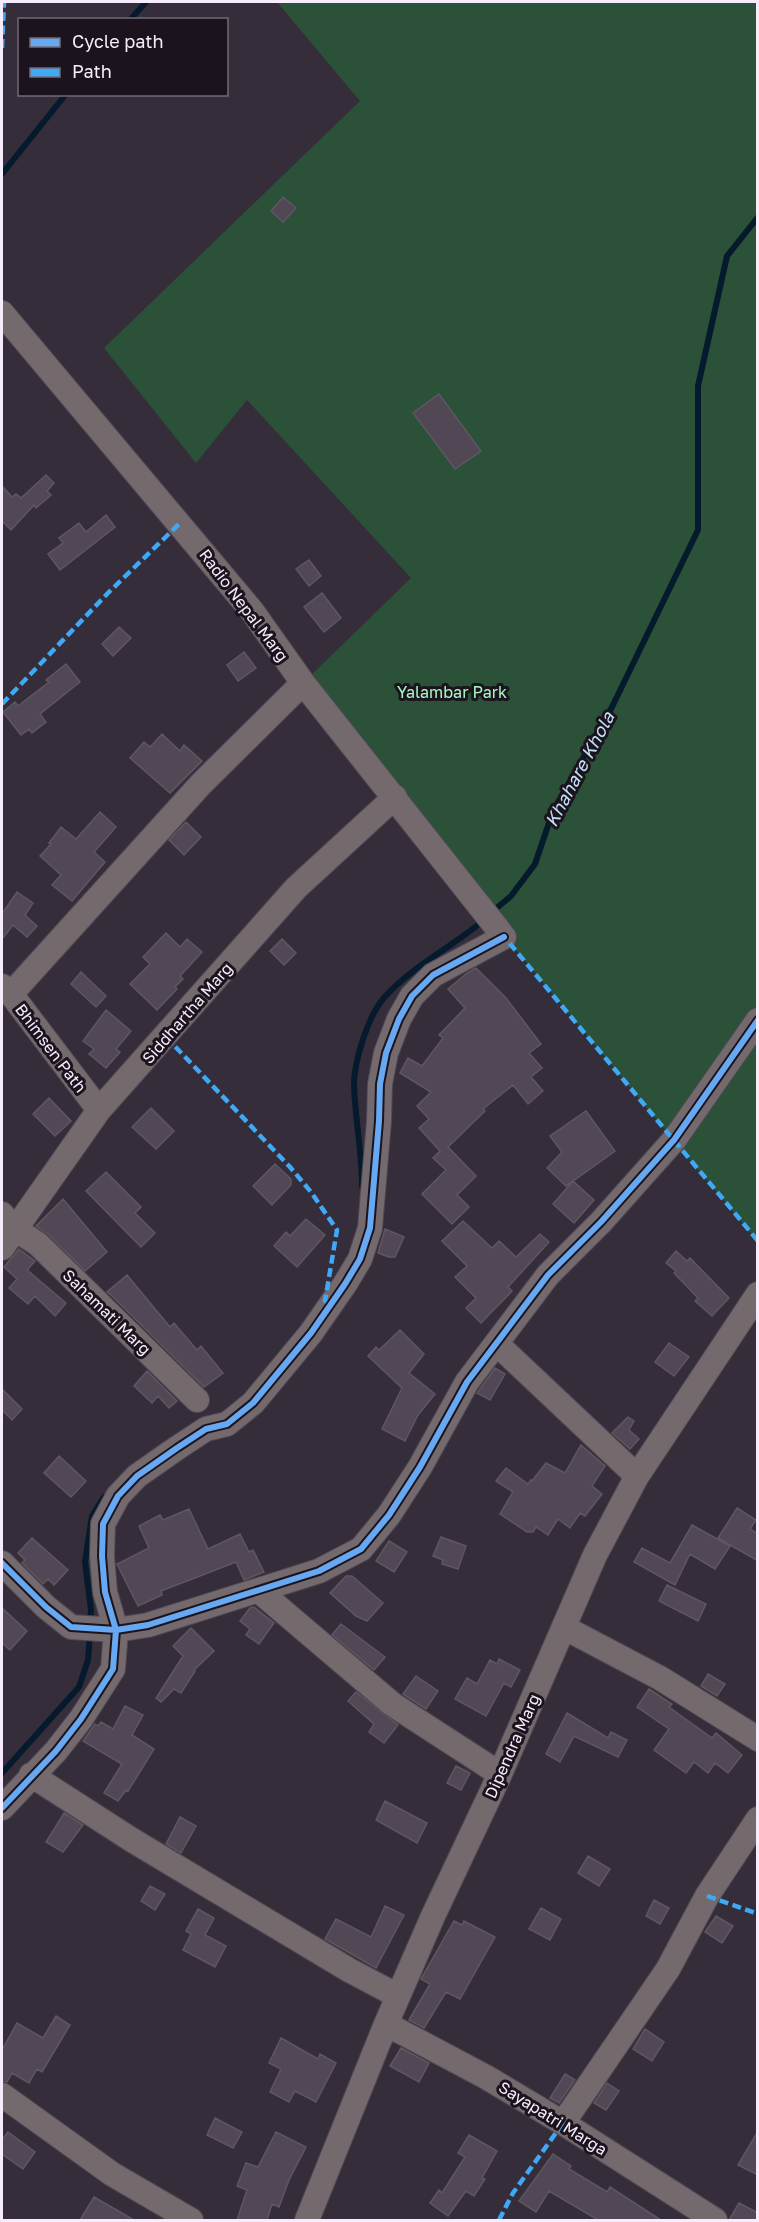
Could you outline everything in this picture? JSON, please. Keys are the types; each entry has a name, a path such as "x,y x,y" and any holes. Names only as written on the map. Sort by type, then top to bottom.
{"street":[{"name":"Radio Nepal Marg","path":"2,313 252,611 303,684 503,935 433,975 412,996 399,1019 386,1053 380,1084 370,1228 360,1259 317,1324 254,1403 227,1425 206,1429 177,1448 137,1476 118,1496 103,1524 102,1556 110,1631"},
{"path":"6,990 201,784 303,684"},
{"name":"Siddhartha Marg","path":"6,1230 99,1110 296,888 395,797"},
{"name":"Bhimsen Path","path":"6,990 99,1110"},
{"path":"2,1563 46,1607 71,1627 110,1631 148,1625 259,1591 319,1571 361,1549 396,1505 467,1382 548,1275 601,1222 674,1140 758,1020"},
{"name":"Sahamati Marg","path":"6,1230 38,1244 196,1400"},
{"name":"Dipendra Marg","path":"307,2220 386,2024 433,1916 500,1774 595,1555 637,1476 758,1294"},
{"path":"497,1344 637,1476"},
{"path":"259,1591 392,1704 500,1774"},
{"path":"565,1628 660,1678 758,1739"},
{"path":"2,1808 56,1750 81,1719 113,1669 110,1631"},
{"path":"31,1775 132,1840 349,1970 399,1996"},
{"path":"563,2123 668,1969 707,1896 758,1819"},
{"name":"Sayapatri Marga","path":"386,2024 486,2077 715,2220"},
{"path":"2,2095 112,2174 191,2220"}],"green space":[{"name":"Yalambar Park","path":"277,2 757,2 757,1241 478,904 303,683 411,578 247,400 196,463 104,348 360,101"}],"building":[{"path":"283,197 296,208 283,222 271,211"},
{"path":"439,394 481,451 455,469 413,413"},
{"path":"46,475 54,483 47,491 51,495 36,508 34,505 11,530 2,521 2,486 12,497 16,494 21,498"},
{"path":"106,515 115,527 60,570 48,554 63,543 59,538 79,523 86,532"},
{"path":"309,560 321,576 309,586 296,569"},
{"path":"322,593 341,618 324,632 304,607"},
{"path":"119,627 131,638 113,656 102,644"},
{"path":"244,652 256,668 238,681 227,665"},
{"path":"66,664 80,682 40,714 46,722 32,733 29,729 21,735 3,712 15,702 18,706 49,682 46,680"},
{"path":"162,734 180,751 184,745 202,761 170,793 130,758 144,742 150,747"},
{"path":"100,812 116,827 94,852 105,862 72,901 52,885 61,875 40,856 51,844 49,843 61,827 76,839"},
{"path":"186,822 201,837 184,855 169,840"},
{"path":"17,892 33,903 25,915 37,926 27,937 13,925 2,939 2,914"},
{"path":"166,933 180,947 187,939 202,952 180,976 183,979 175,987 177,989 157,1010 130,984 150,964 143,957"},
{"path":"282,939 296,953 284,965 270,951"},
{"path":"476,968 506,998 541,1044 529,1053 542,1068 531,1077 543,1091 528,1104 513,1085 483,1109 485,1111 448,1147 476,1176 457,1195 469,1207 452,1224 422,1194 446,1170 433,1158 440,1151 419,1128 429,1119 417,1106 431,1092 400,1073 408,1058 422,1066 443,1038 439,1035 465,1008 448,989"},
{"path":"81,972 106,996 96,1007 71,984"},
{"path":"106,1010 131,1031 116,1049 120,1052 106,1068 89,1054 94,1049 83,1041"},
{"path":"49,1098 71,1121 55,1136 33,1114"},
{"path":"151,1108 174,1131 156,1149 132,1127"},
{"path":"586,1111 615,1151 566,1186 547,1168 562,1152 550,1136"},
{"path":"275,1164 291,1179 291,1185 272,1205 253,1186"},
{"path":"106,1172 141,1207 135,1213 155,1233 141,1247 86,1191"},
{"path":"573,1181 594,1200 574,1223 553,1204"},
{"path":"63,1199 107,1252 85,1271 48,1234 36,1226"},
{"path":"306,1219 325,1235 297,1267 274,1246 286,1232 290,1236"},
{"path":"463,1221 492,1248 499,1241 516,1257 540,1234 549,1242 508,1287 512,1291 481,1323 466,1308 476,1298 455,1277 467,1266 442,1241"},
{"path":"385,1229 404,1237 395,1257 378,1253"},
{"path":"19,1249 35,1261 27,1270 66,1303 55,1316 35,1296 28,1304 9,1288 17,1279 4,1267"},
{"path":"676,1251 687,1261 690,1258 729,1298 712,1316 695,1301 698,1298 674,1273 676,1271 666,1263"},
{"path":"127,1275 170,1327 174,1323 197,1350 201,1346 223,1373 204,1387 107,1292"},
{"path":"400,1330 424,1354 409,1373 435,1394 418,1415 405,1441 382,1429 402,1388 368,1356 376,1347 379,1350"},
{"path":"669,1343 689,1357 674,1376 655,1362"},
{"path":"495,1368 505,1374 490,1400 477,1393"},
{"path":"147,1371 177,1401 169,1408 158,1396 152,1403 134,1386"},
{"path":"2,1389 22,1409 12,1420 2,1410"},
{"path":"628,1417 634,1421 629,1430 639,1439 630,1449 612,1433"},
{"path":"581,1445 605,1466 592,1486 602,1494 585,1516 580,1513 570,1528 558,1519 548,1535 536,1527 533,1532 527,1532 500,1514 513,1492 496,1481 506,1468 528,1484 546,1463 565,1473"},
{"path":"59,1456 86,1481 71,1497 44,1473"},
{"path":"737,1508 756,1520 750,1529 758,1534 758,1561 718,1538"},
{"path":"189,1509 208,1549 240,1534 249,1552 253,1550 264,1572 244,1580 236,1562 161,1591 162,1595 138,1606 117,1564 149,1548 139,1526 160,1515 163,1520"},
{"path":"692,1525 730,1546 715,1569 690,1554 675,1585 634,1562 642,1548 670,1563"},
{"path":"441,1537 466,1546 458,1569 442,1564 443,1560 433,1556"},
{"path":"32,1538 68,1570 54,1585 48,1579 43,1584 22,1563 25,1560 18,1553"},
{"path":"389,1541 407,1552 394,1572 376,1561"},
{"path":"346,1576 352,1576 383,1603 367,1621 356,1616 330,1593"},
{"path":"667,1585 706,1604 698,1621 659,1601"},
{"path":"254,1607 274,1623 259,1644 246,1635 250,1629 240,1621 250,1608"},
{"path":"2,1608 27,1631 10,1650 2,1643"},
{"path":"341,1624 385,1657 374,1670 332,1635"},
{"path":"191,1628 214,1651 194,1670 181,1693 174,1689 161,1702 156,1698 183,1656 173,1646"},
{"path":"499,1659 520,1670 511,1687 504,1683 486,1716 455,1699 467,1678 477,1684 490,1660 497,1664"},
{"path":"708,1674 725,1684 717,1696 701,1686"},
{"path":"416,1676 438,1691 426,1709 403,1694"},
{"path":"649,1689 672,1704 669,1707 712,1738 716,1733 742,1755 728,1773 715,1763 708,1773 694,1762 686,1773 654,1750 669,1729 637,1707"},
{"path":"356,1692 398,1725 384,1743 369,1732 374,1724 348,1701"},
{"path":"125,1706 143,1715 132,1735 154,1749 128,1791 126,1790 118,1801 104,1793 122,1764 83,1741 95,1724 98,1726 101,1722 113,1729"},
{"path":"567,1713 608,1738 611,1732 627,1740 618,1757 574,1736 560,1762 546,1754"},
{"path":"456,1766 470,1773 461,1790 447,1783"},
{"path":"385,1801 427,1823 417,1843 376,1820"},
{"path":"64,1813 83,1825 63,1852 46,1842"},
{"path":"180,1817 196,1826 181,1853 166,1844"},
{"path":"588,1856 610,1869 599,1886 578,1873"},
{"path":"150,1886 165,1894 155,1910 141,1901"},
{"path":"654,1900 669,1908 660,1924 646,1916"},
{"path":"385,1906 404,1915 376,1968 325,1939 336,1919 371,1937"},
{"path":"541,1908 561,1919 550,1940 529,1929"},
{"path":"198,1909 214,1918 205,1935 226,1946 215,1967 183,1950 191,1934 186,1931"},
{"path":"716,1916 733,1926 722,1943 705,1932"},
{"path":"454,1921 462,1925 464,1921 495,1937 460,1999 446,1992 424,2028 409,2020 430,1984 421,1979"},
{"path":"56,2016 70,2025 42,2072 37,2069 29,2083 12,2073 7,2082 2,2081 2,2050 17,2023 43,2038"},
{"path":"645,2029 664,2042 652,2061 633,2049"},
{"path":"281,2038 318,2059 320,2054 336,2063 316,2102 295,2091 289,2102 270,2092 281,2069 269,2063"},
{"path":"401,2048 429,2063 419,2082 390,2066"},
{"path":"565,2074 575,2080 559,2103 550,2098"},
{"path":"607,2083 619,2091 606,2110 594,2103"},
{"path":"215,2118 242,2132 233,2148 207,2135"},
{"path":"758,2131 758,2175 738,2165"},
{"path":"8,2132 35,2152 23,2169 2,2154 2,2140"},
{"path":"276,2132 306,2147 289,2180 279,2207 272,2204 267,2220 237,2220 247,2190 237,2186 246,2163 258,2167"},
{"path":"469,2135 497,2151 482,2178 485,2179 474,2196 466,2191 448,2216 430,2203 439,2190 442,2193 465,2157 458,2153"},
{"path":"553,2154 571,2166 569,2169 607,2192 610,2187 661,2220 598,2220 549,2191 536,2212 519,2201"},
{"path":"94,2197 134,2220 80,2220"},
{"path":"739,2203 758,2213 758,2220 729,2220"}],"waterway":[{"path":"132,18 146,2"},
{"path":"2,174 64,96"},
{"name":"Khahare Khola","path":"492,912 511,896 535,864 553,811 612,707 698,530 698,386 727,256 758,217"},
{"name":"Khahare Khola","path":"362,1186 354,1085 359,1052 372,1017 383,999 406,977 485,919"},
{"name":"Khahare Khola","path":"90,1623 91,1610 85,1562 92,1516 104,1497"},
{"name":"Khahare Khola","path":"2,1773 79,1687 88,1660 90,1634"}],"marked path":[{"path":"2,48 4,2"},
{"path":"2,704 107,594 180,523"},
{"path":"501,933 758,1241"},
{"path":"166,1037 290,1167 311,1192 337,1230 325,1301 331,1305"},
{"path":"707,1896 758,1914"},
{"path":"499,2220 513,2193 563,2123"}],"cycle path":[{"path":"2,1808 56,1751 81,1719 113,1669 116,1630 105,1592 102,1556 103,1524 118,1496 137,1476 177,1448 206,1429 227,1424 253,1403 311,1333 345,1284 360,1259 370,1228 380,1084 386,1053 399,1019 412,996 433,975 504,937"},
{"path":"2,1563 46,1607 71,1627 116,1630 148,1625 319,1571 361,1549 389,1515 420,1467 467,1382 548,1275 601,1222 674,1140 758,1020"}]}
